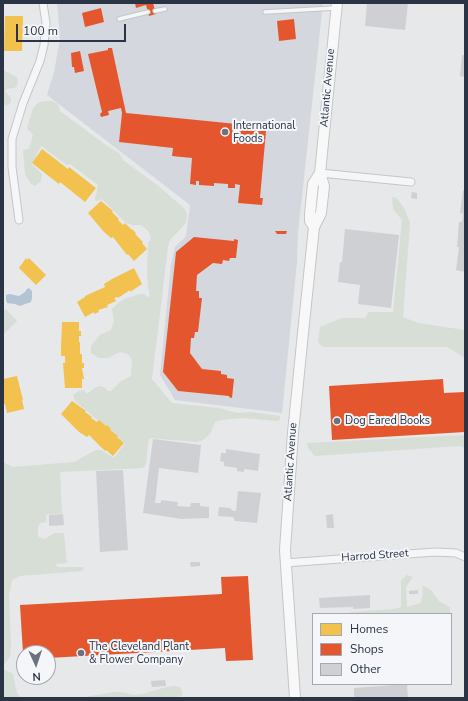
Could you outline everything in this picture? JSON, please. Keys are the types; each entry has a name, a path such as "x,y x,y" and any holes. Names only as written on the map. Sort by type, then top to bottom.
{"main road":[{"name":"Atlantic Avenue","path":"295,698 285,563 288,496 314,227 310,220 310,214 313,184 320,173 336,5"}],"street":[{"path":"19,220 12,167 12,139 23,103 40,61 44,45 46,23 43,3"},
{"path":"320,173 411,182"},
{"name":"Harrod Street","path":"285,563 435,552 456,553 465,557"}],"lane":[{"path":"265,12 336,5"},
{"path":"155,11 165,9"},
{"path":"118,19 148,12"}],"shaded area":[{"path":"57,3 323,3 298,233 297,262 282,413 175,400 160,375 171,264 175,247 186,236 190,205 47,95 54,72 60,39"},
{"path":"3,70 17,77 18,81 17,86 6,89 5,91 11,98 11,101 6,106 3,103"},
{"path":"52,101 58,104 60,111 107,146 119,153 123,160 156,184 185,209 187,214 186,223 170,240 168,247 152,379 172,403 219,408 237,413 251,412 280,416 280,419 278,421 242,418 221,420 215,422 210,434 203,440 197,442 149,438 146,464 143,468 60,472 62,513 46,515 46,522 40,523 38,527 38,536 45,539 54,533 64,533 67,563 55,564 58,567 84,567 82,571 20,576 12,580 9,595 11,644 10,657 3,666 3,462 13,467 74,462 96,450 101,450 114,458 125,443 75,401 73,395 84,390 87,394 96,387 101,386 108,391 111,391 121,381 131,376 132,361 129,355 120,352 108,358 99,358 91,353 91,346 100,335 111,330 114,321 112,309 117,304 124,299 140,294 144,294 148,297 150,296 147,272 148,243 151,239 150,234 146,229 141,225 126,223 102,199 97,201 95,200 98,185 70,164 67,165 41,146 32,164 42,174 41,181 35,186 31,184 25,174 23,150 29,149 33,135 27,128 33,108 39,102"},
{"path":"392,197 397,198 405,210 410,223 403,317 418,323 465,330 465,358 447,347 323,347 318,342 320,327 342,318 365,318 369,312 393,312 402,220 393,209"},
{"path":"6,309 17,321 3,335 3,312"},
{"path":"465,435 465,448 460,446 315,456 308,448 307,443"},
{"path":"407,575 413,577 406,587 407,607 421,603 423,592 422,585 431,590 439,601 450,607 450,613 350,613 401,607 401,580"},
{"path":"3,666 5,670 13,674 17,693 21,698 3,698"},
{"path":"174,686 180,687 182,696 170,698 79,698 114,692 134,695 143,694"}],"water":[{"path":"29,288 32,291 31,302 20,306 7,303 6,295 10,294 19,296"}],"building: Homes":[{"path":"5,16 23,16 22,51 4,51"},
{"path":"42,149 68,169 69,167 96,188 85,202 60,182 59,184 32,163"},
{"path":"101,201 113,211 112,212 123,225 125,223 136,233 135,234 143,242 142,243 147,249 134,261 128,254 127,255 113,237 111,238 104,232 88,213"},
{"path":"26,258 27,260 29,258 46,275 36,285 19,268"},
{"path":"134,268 142,284 118,298 114,298 116,301 107,305 108,307 98,310 99,312 94,314 94,312 85,317 77,302 85,296 105,287 104,284 112,279"},
{"path":"62,322 79,322 79,331 81,331 81,336 79,336 80,354 82,354 82,363 84,363 84,368 82,368 84,379 82,379 82,388 65,388 63,363 65,363 65,356 61,356"},
{"path":"17,376 24,409 7,413 3,401 3,379"},
{"path":"72,401 86,411 85,412 92,417 91,418 97,422 99,420 106,426 107,425 111,429 110,430 124,443 113,456 106,450 105,451 89,435 87,437 79,432 61,414"}],"building: Shops":[{"path":"135,3 153,3 156,14 149,16 146,5 136,8"},
{"path":"101,8 104,22 85,27 82,13"},
{"path":"294,19 296,39 279,41 277,21"},
{"path":"108,48 112,48 126,113 247,125 246,129 266,131 260,198 263,198 262,205 238,203 240,185 235,184 235,188 228,188 228,184 214,183 214,186 199,185 199,181 196,181 196,185 190,184 192,158 172,156 173,148 119,142 122,113 121,108 108,111 109,115 101,117 100,114 102,112 88,54 108,50"},
{"path":"80,51 84,71 75,73 74,67 72,67 71,53"},
{"path":"275,231 287,231 286,234 277,234"},
{"path":"194,237 234,241 234,239 238,240 236,258 230,258 229,261 223,260 222,264 213,263 197,275 196,291 199,291 199,298 202,298 198,332 195,332 194,338 191,338 190,353 202,369 221,371 221,374 227,375 227,378 234,379 232,398 229,396 178,391 163,372 176,252"},
{"path":"443,379 444,393 465,392 465,432 332,440 329,386"},
{"path":"248,576 253,660 226,661 225,648 56,658 56,645 22,645 20,605 222,594 221,577"}],"building: Other":[{"path":"367,3 408,3 405,30 365,26"},
{"path":"462,55 465,55 465,77 460,76"},
{"path":"463,190 465,190 465,272 456,270 459,247 457,247 459,222 462,222 463,213 460,214"},
{"path":"412,192 417,193 417,199 411,198"},
{"path":"345,229 399,235 391,308 358,304 360,285 338,282 340,262 342,262"},
{"path":"153,439 201,445 198,473 159,468 155,503 161,503 161,500 178,502 177,506 190,507 191,503 200,503 200,506 209,507 209,518 182,519 143,513"},
{"path":"226,449 260,454 258,471 244,469 244,472 237,471 237,468 224,466 224,462 220,461 221,453 226,453"},
{"path":"123,470 128,550 100,552 96,471"},
{"path":"238,491 261,493 257,523 235,521 233,517 218,516 219,507 230,508 233,511 236,511"},
{"path":"63,514 64,525 49,526 49,515"},
{"path":"333,514 334,528 327,528 326,515"},
{"path":"190,562 200,562 200,566 191,567"},
{"path":"418,590 418,594 409,594 409,591"},
{"path":"370,595 370,608 320,608 319,598"},
{"path":"165,680 166,686 152,687 151,681"},
{"path":"407,685 408,698 354,698 354,688"}],"place":[{"name":"International Foods","path":"225,132"},
{"name":"Dog Eared Books","path":"337,421"},
{"name":"The Cleveland Plant & Flower Company","path":"81,653"}]}
